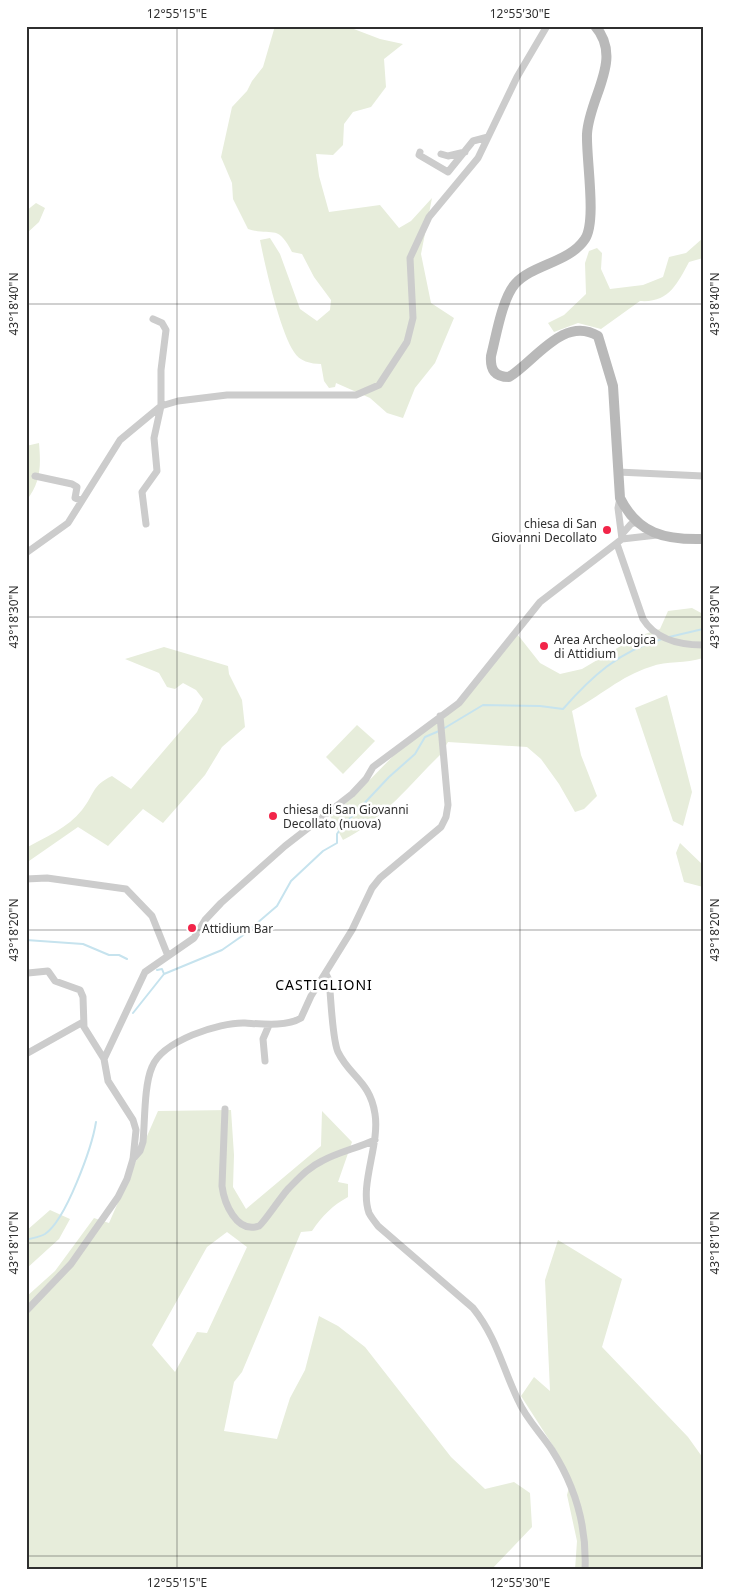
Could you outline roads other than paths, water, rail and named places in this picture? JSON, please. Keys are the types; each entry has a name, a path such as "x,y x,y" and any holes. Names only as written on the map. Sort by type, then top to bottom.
{"main road":[{"path":"595,26 602,33 607,50 607,63 589,114 587,134 590,224 585,240 573,250 524,276 514,285 507,298 490,365 495,374 501,377 509,377 542,349 566,333 579,329 589,330 598,336 613,386 620,498 626,511 637,522 660,535 676,538 703,539"}],"street":[{"path":"26,553 68,523 80,500 120,440 161,406 178,401 227,395 356,395 379,385 407,342 413,318 410,258 429,216 478,158 517,77 548,26"},
{"path":"420,152 419,155 448,172 473,141 488,137"},
{"path":"441,154 448,156 465,152"},
{"path":"146,524 142,492 157,471 154,438 161,406 160,370 166,330 162,324 153,319"},
{"path":"618,472 703,476"},
{"path":"35,476 72,484 76,487 75,498 80,500"},
{"path":"620,498 618,508 623,539 643,619 650,629 672,642 685,645 703,645"},
{"path":"104,1059 145,972 194,938 204,920 250,877 352,794 366,779 372,767 440,719 459,703 540,602 623,539 631,524 637,522"},
{"path":"623,539 660,535"},
{"path":"133,1159 140,1151 143,1142 151,1067 165,1050 206,1030 242,1023 269,1025 301,1018 311,996 352,930 372,888 380,878 427,841 444,822 448,805 440,719"},
{"path":"26,879 47,878 126,889 152,916 168,956"},
{"path":"26,1311 71,1264 118,1197 133,1159 136,1130 133,1120 108,1081 104,1059 86,1034 83,1022 83,997 80,990 55,981 48,971 28,974"},
{"path":"326,974 330,980 337,1048 344,1061 366,1086 372,1098 375,1114 375,1140 367,1195 369,1213 378,1226 473,1308 486,1324 495,1340 518,1401 528,1420 552,1449 566,1474 580,1513 586,1549 585,1570"},
{"path":"26,1054 83,1022"},
{"path":"265,1060 263,1039 269,1025"},
{"path":"225,1109 222,1186 224,1198 236,1218 241,1223 251,1227 259,1226 264,1222 281,1195 314,1165 375,1140"}],"waterway":[{"path":"669,637 703,629"},
{"path":"443,729 483,705 540,706 563,709 584,686 607,666 632,650 662,639"},
{"path":"133,1013 164,974 222,950 242,936 277,906 291,881 323,851 337,843 337,834 341,828 389,777 415,754 425,737 439,731"},
{"path":"26,940 83,944 109,955 119,955 127,959"},
{"path":"157,970 162,969 164,974"},
{"path":"26,1240 45,1234 61,1214 84,1165 96,1122"}],"place":[{"name":"chiesa di San Giovanni Decollato","path":"607,530"},
{"name":"Area Archeologica di Attidium","path":"544,646"},
{"name":"chiesa di San Giovanni Decollato (nuova)","path":"273,816"},
{"name":"Attidium Bar","path":"192,928"}],"district":[{"name":"CASTIGLIONI","path":"324,984"}]}
